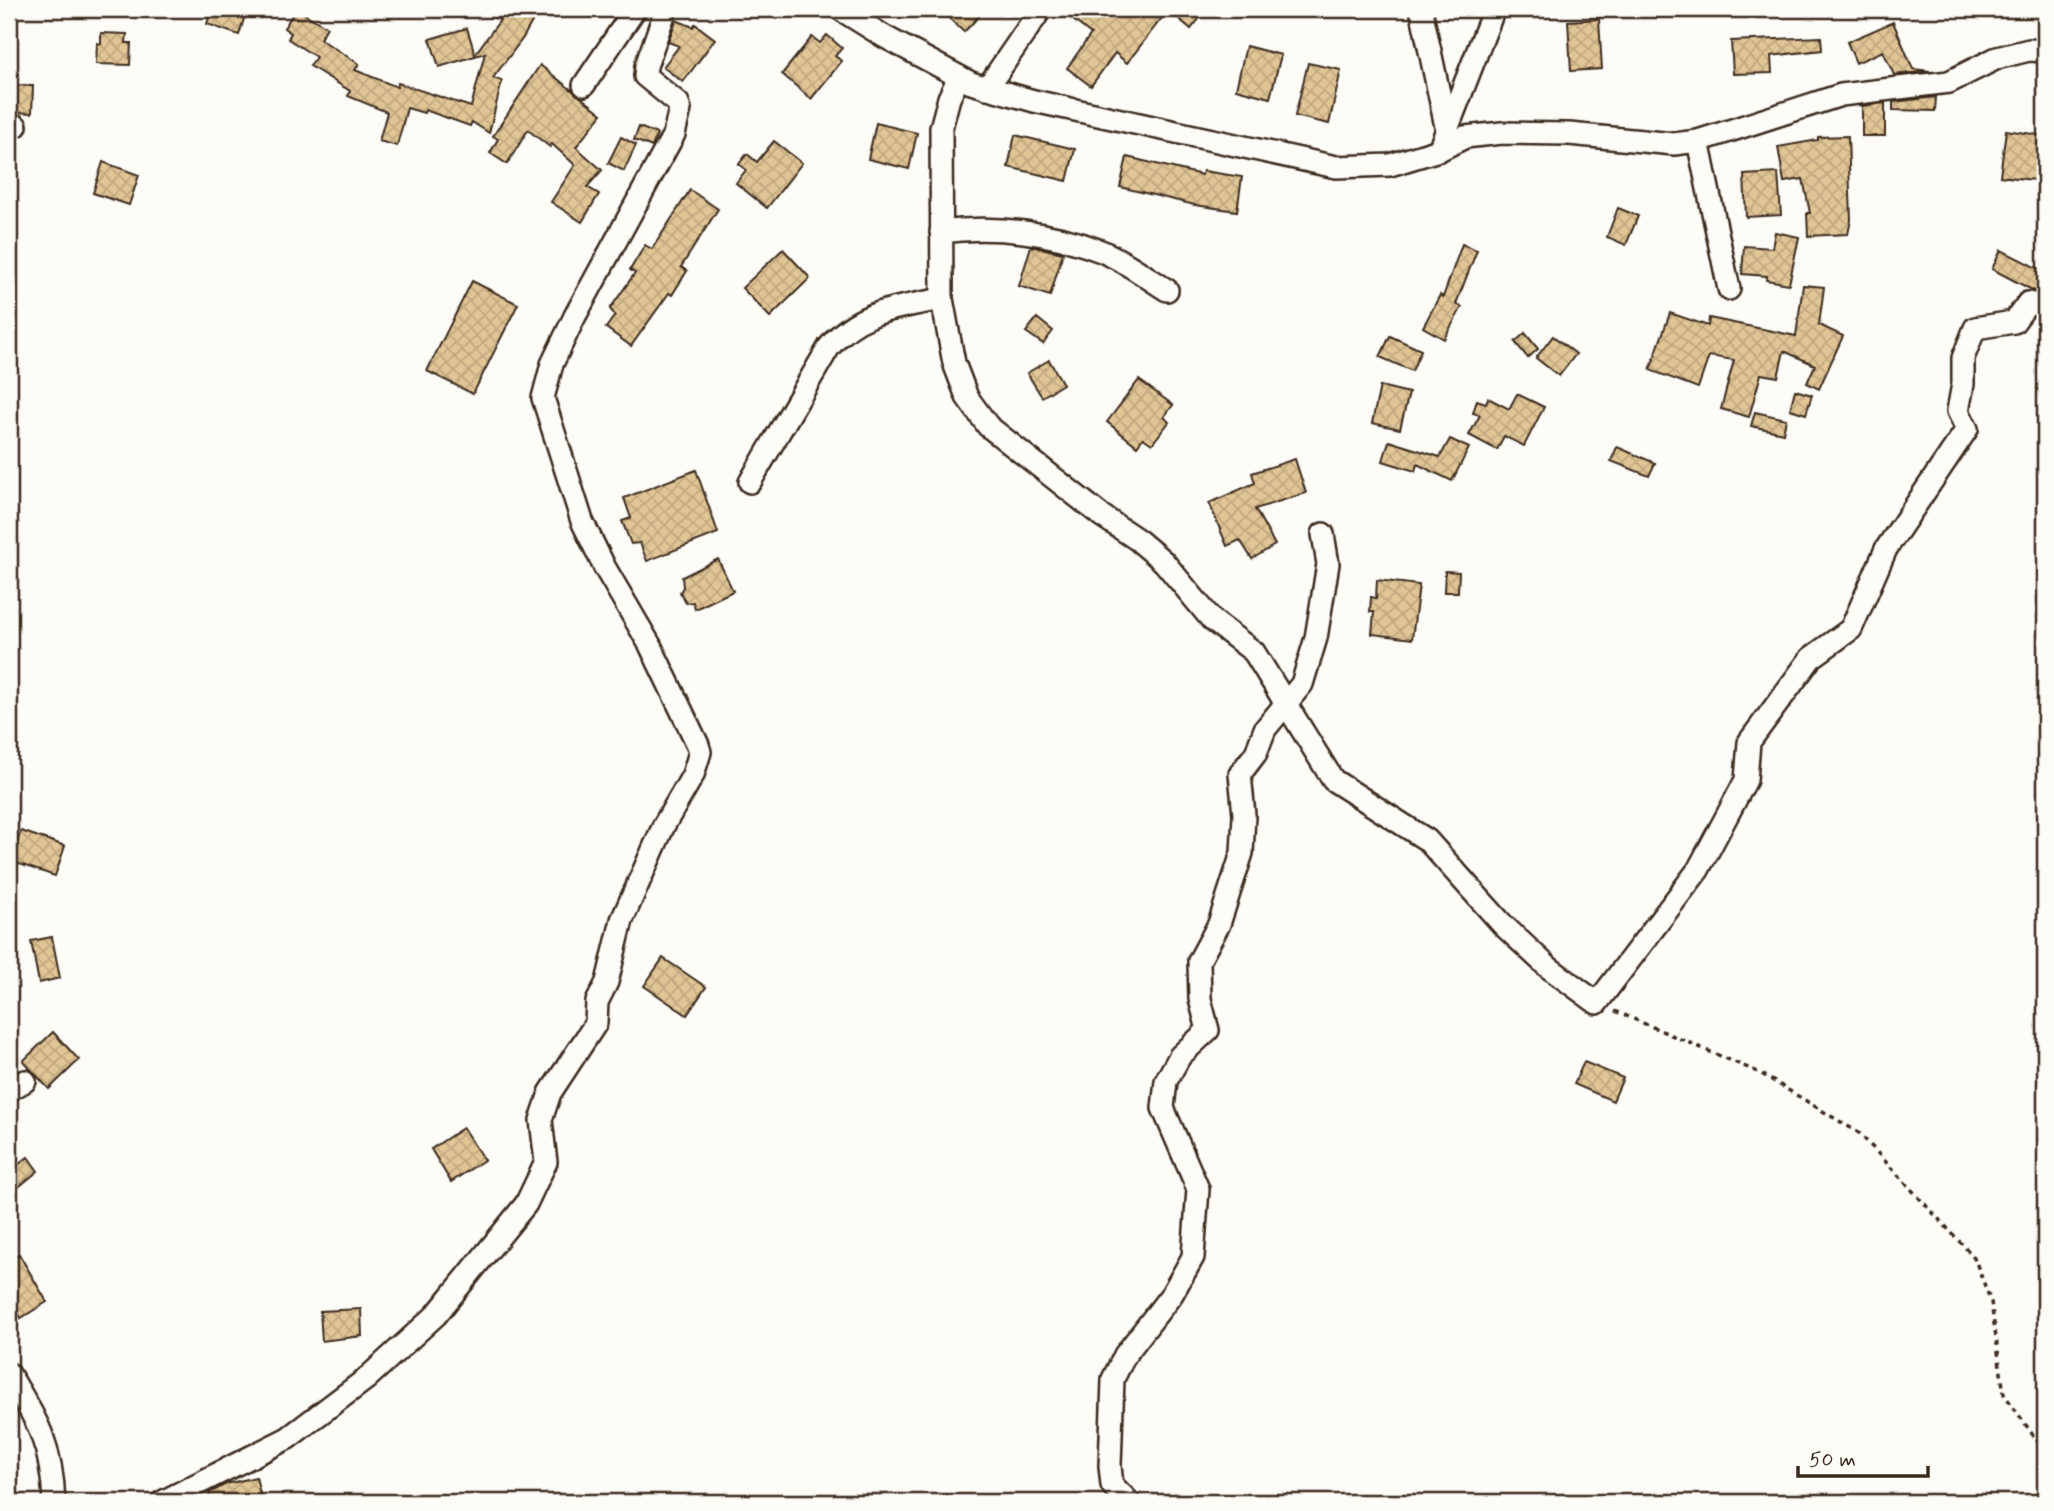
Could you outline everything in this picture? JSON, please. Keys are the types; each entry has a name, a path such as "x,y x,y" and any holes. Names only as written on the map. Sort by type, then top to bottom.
{"street":[{"path":"584,85 635,9"},
{"path":"162,1502 288,1438 366,1379 436,1315 526,1205 546,1163 541,1120 550,1093 596,1023 597,1002 607,982 622,920 664,825 697,763 698,745 650,645 605,568 582,522 543,398 552,364 609,251 662,159 676,127 680,109 678,103 645,76 666,9"},
{"path":"840,9 959,77 987,88 1336,167 1390,165 1443,141 1502,133 1569,134 1674,144 1699,141 1841,96 1949,82 1997,58 2029,50 2045,51"},
{"path":"987,88 1041,9"},
{"path":"1421,9 1443,141"},
{"path":"1443,141 1494,9"},
{"path":"959,77 949,98 941,128 942,299 954,363 967,397 988,426 1164,562 1212,620 1254,652 1333,780 1427,840 1504,926 1548,967 1597,1003 1698,870 1746,780 1749,742 1811,659 1851,629 1886,549 1967,429 1958,411 1963,384 1963,358 1975,328 2014,322 2028,303 2045,306"},
{"path":"1699,141 1729,289"},
{"path":"941,232 1014,232 1060,237 1104,252 1167,289"},
{"path":"750,482 829,347 843,329 883,311 942,299"},
{"path":"1129,1502 1112,1485 1110,1466 1113,1379 1125,1355 1172,1294 1194,1257 1198,1189 1163,1108 1166,1081 1180,1056 1208,1030 1200,999 1199,961 1219,924 1242,853 1244,815 1241,774 1255,753 1265,729 1303,684 1316,638 1328,564 1323,534"},
{"path":"9,1374 40,1424 53,1477 54,1502"}],"path":[{"path":"1597,1003 1760,1073 1859,1133 1974,1257 1991,1302 2004,1394 2045,1452"}],"building":[{"path":"212,9 247,9 239,35 207,24"},
{"path":"296,9 327,27 320,39 359,64 355,70 397,87 398,83 471,107 485,53 439,67 430,39 467,28 475,54 500,20 478,9 539,9 523,38 493,78 502,81 489,133 472,122 470,126 425,110 424,113 407,108 397,146 379,141 387,112 348,96 350,91 310,66 316,57 288,39 291,33 284,28"},
{"path":"939,9 986,9 964,32"},
{"path":"1059,9 1207,9 1191,29 1168,10 1127,63 1115,53 1091,86 1067,68 1091,34"},
{"path":"1599,19 1602,69 1571,71 1568,21"},
{"path":"676,20 693,27 695,24 715,39 683,82 663,67 679,46 668,42"},
{"path":"1893,22 1913,69 1930,71 1894,75 1883,51 1856,63 1847,42"},
{"path":"101,33 127,34 126,43 131,43 130,65 96,64 97,43 101,44"},
{"path":"827,35 842,48 835,56 842,61 811,99 782,74 812,37 820,43"},
{"path":"1821,37 1822,50 1771,56 1772,73 1733,74 1731,41"},
{"path":"1246,46 1281,55 1270,98 1236,89"},
{"path":"1308,63 1341,70 1329,124 1295,116"},
{"path":"540,65 602,114 576,147 602,170 587,187 599,194 582,222 551,202 575,165 552,144 550,147 528,130 507,164 490,153 498,139 493,136"},
{"path":"9,85 33,86 32,113 9,112"},
{"path":"1936,97 1935,111 1893,110 1893,102"},
{"path":"1885,103 1885,136 1862,136 1862,106"},
{"path":"876,123 917,133 909,169 868,159"},
{"path":"639,127 657,134 652,147 634,140"},
{"path":"2006,130 2045,136 2043,181 2000,176"},
{"path":"1015,135 1075,149 1067,181 1008,167"},
{"path":"1848,136 1851,220 1848,234 1808,236 1807,213 1810,213 1803,179 1784,182 1778,147 1818,140 1818,137"},
{"path":"621,137 636,145 624,171 608,163"},
{"path":"774,141 802,163 767,208 736,183 746,170 739,164 747,154 757,162"},
{"path":"1127,157 1202,175 1203,171 1242,177 1237,211 1195,205 1120,187"},
{"path":"103,162 139,175 129,205 93,193"},
{"path":"1778,173 1781,215 1746,217 1744,175"},
{"path":"690,190 718,209 681,267 687,271 672,295 669,293 631,346 606,328 615,315 610,309 635,273 630,270 645,245 652,249"},
{"path":"1618,208 1638,216 1626,245 1607,237"},
{"path":"1775,232 1799,237 1789,284 1766,280 1767,276 1742,274 1744,246 1772,248"},
{"path":"1462,244 1477,250 1456,304 1462,307 1444,339 1423,327 1440,295 1443,297"},
{"path":"1031,246 1063,253 1050,296 1019,286"},
{"path":"783,249 810,278 770,317 742,288"},
{"path":"2001,250 2045,272 2045,293 2034,291 1992,269"},
{"path":"472,281 518,304 473,394 427,371"},
{"path":"1803,285 1824,287 1819,325 1843,336 1819,389 1807,383 1815,365 1784,351 1778,377 1761,374 1749,417 1721,409 1734,360 1709,356 1698,388 1650,370 1670,313 1708,326 1709,318 1796,336"},
{"path":"1037,318 1053,331 1043,344 1026,332"},
{"path":"1525,333 1538,349 1528,358 1515,342"},
{"path":"1390,336 1421,350 1412,371 1380,357"},
{"path":"1553,336 1576,354 1559,376 1536,358"},
{"path":"1049,360 1063,384 1042,397 1027,373"},
{"path":"1139,380 1173,405 1164,417 1169,422 1152,444 1143,438 1137,446 1107,422"},
{"path":"1380,386 1409,393 1400,429 1372,423"},
{"path":"1795,390 1812,395 1806,414 1790,409"},
{"path":"1517,394 1544,407 1524,446 1504,436 1497,450 1469,435 1480,415 1473,413 1477,400 1486,403 1488,398 1509,409"},
{"path":"1755,412 1786,419 1783,433 1751,426"},
{"path":"1450,439 1469,448 1452,481 1417,464 1415,471 1383,461 1389,441 1440,457"},
{"path":"1617,447 1655,463 1649,476 1611,461"},
{"path":"1295,459 1306,493 1255,509 1275,545 1252,559 1240,540 1227,546 1209,503 1255,483 1252,473"},
{"path":"696,470 718,533 647,561 640,543 631,544 622,521 631,518 624,498"},
{"path":"718,559 733,591 695,609 693,602 686,603 680,592 683,587 682,577"},
{"path":"1445,571 1459,572 1458,592 1444,592"},
{"path":"1377,580 1419,585 1412,639 1372,634 1374,612 1370,612 1371,597 1376,598"},
{"path":"21,831 65,846 55,876 10,861"},
{"path":"52,937 60,978 39,983 31,941"},
{"path":"663,958 706,987 687,1015 644,986"},
{"path":"53,1032 79,1060 49,1089 23,1061"},
{"path":"1584,1062 1623,1078 1613,1101 1574,1084"},
{"path":"463,1128 484,1160 451,1182 431,1149"},
{"path":"28,1157 38,1171 16,1189 9,1180 9,1172"},
{"path":"19,1254 47,1302 21,1318 9,1298 9,1260"},
{"path":"361,1309 362,1336 322,1341 320,1311"},
{"path":"256,1477 262,1502 211,1502 209,1493 226,1484"}]}
